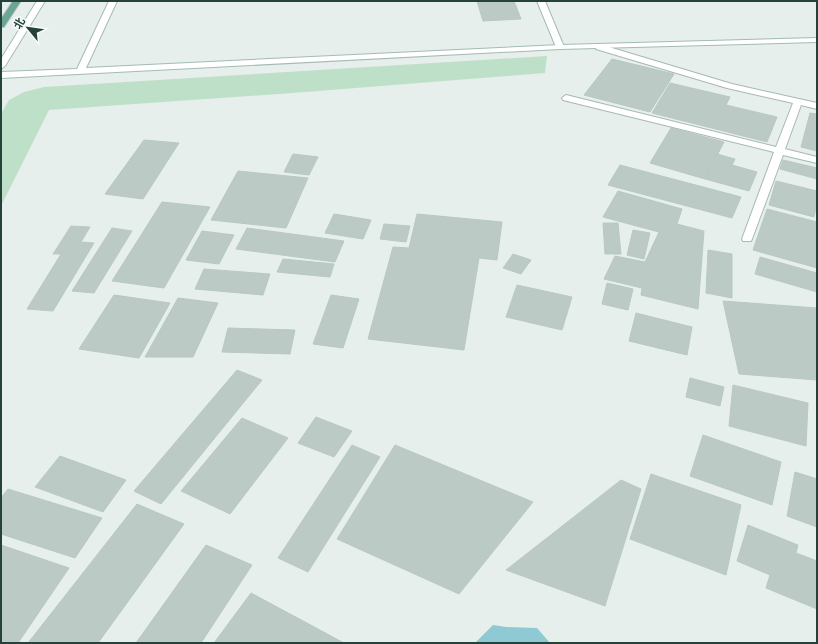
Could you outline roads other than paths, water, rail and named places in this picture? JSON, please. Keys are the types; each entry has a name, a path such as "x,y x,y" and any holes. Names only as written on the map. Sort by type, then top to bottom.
{"main road":[{"path":"1,25 16,1"}],"street":[{"path":"1,66 41,1"},
{"path":"80,71 113,1"},
{"path":"542,1 560,47"},
{"path":"1,75 560,47 599,48 817,40"},
{"path":"599,48 730,86 817,106"},
{"path":"566,98 779,152 817,160"},
{"path":"747,239 798,102"}],"water":[{"path":"493,625 537,628 550,643 475,643"}]}
